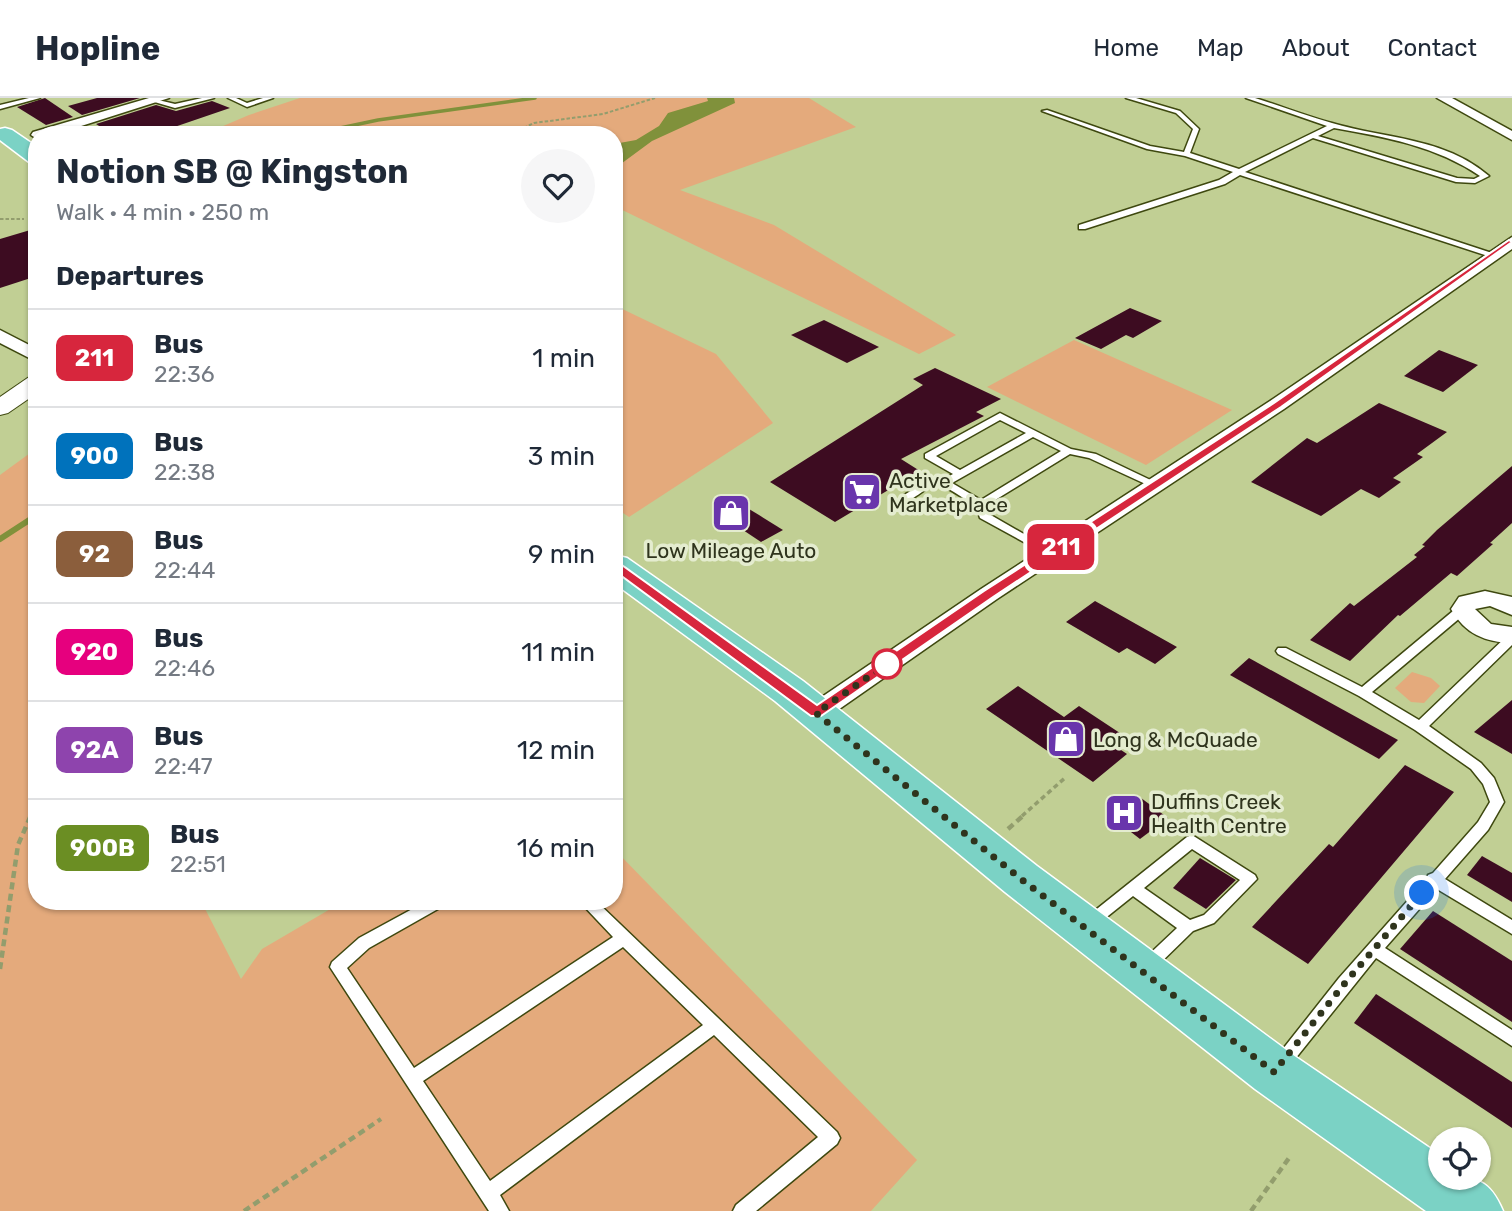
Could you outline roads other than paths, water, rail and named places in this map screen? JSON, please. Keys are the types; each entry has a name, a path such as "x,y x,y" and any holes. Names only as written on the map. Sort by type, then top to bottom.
{"main road":[{"path":"14,136 28,149"},
{"path":"623,573 816,713 1084,928 1274,1072 1474,1211"}],"street":[{"path":"1443,98 1512,136"},
{"path":"53,126 160,99"},
{"path":"816,713 1277,405 1381,330 1503,248"},
{"path":"0,335 28,352"},
{"path":"0,408 28,388"},
{"path":"1509,602 1476,598 1467,602 1463,609 1468,619 1481,629 1512,636"}],"lane":[{"path":"0,107 37,98"},
{"path":"160,99 174,106 211,98"},
{"path":"231,98 247,105 270,98"},
{"path":"1129,98 1178,111 1196,129 1186,153"},
{"path":"1249,98 1333,126 1389,136 1441,152 1485,176 1475,181 1456,180 1312,136"},
{"path":"1045,111 1149,148 1186,153 1239,172 1503,248"},
{"path":"1082,227 1222,182 1333,126"},
{"path":"960,474 929,456 1000,416 1068,451 1092,456 1156,485"},
{"path":"944,483 1033,433"},
{"path":"981,504 1068,451"},
{"path":"905,499 932,482 944,483 981,504 984,516 1052,554"},
{"path":"1363,693 1463,609"},
{"path":"1420,727 1512,636"},
{"path":"1274,1072 1433,879 1483,825 1497,802 1489,782 1476,766 1420,727 1363,693 1282,651"},
{"path":"1084,928 1192,841 1250,878 1209,919 1188,927 1142,971"},
{"path":"1433,879 1512,928"},
{"path":"1133,888 1188,927"},
{"path":"424,910 364,943 338,967 500,1211"},
{"path":"595,910 831,1138 742,1211"},
{"path":"413,1079 624,938"},
{"path":"1374,949 1512,1039"},
{"path":"488,1193 715,1026"}],"waterway":[{"path":"350,126 535,98"},
{"path":"0,539 28,521"}],"place":[{"name":"Active Marketplace","path":"862,492"},
{"name":"Low Mileage Auto","path":"731,513"},
{"name":"Long & McQuade","path":"1066,739"},
{"name":"Duffins Creek Health Centre","path":"1124,813"}]}
